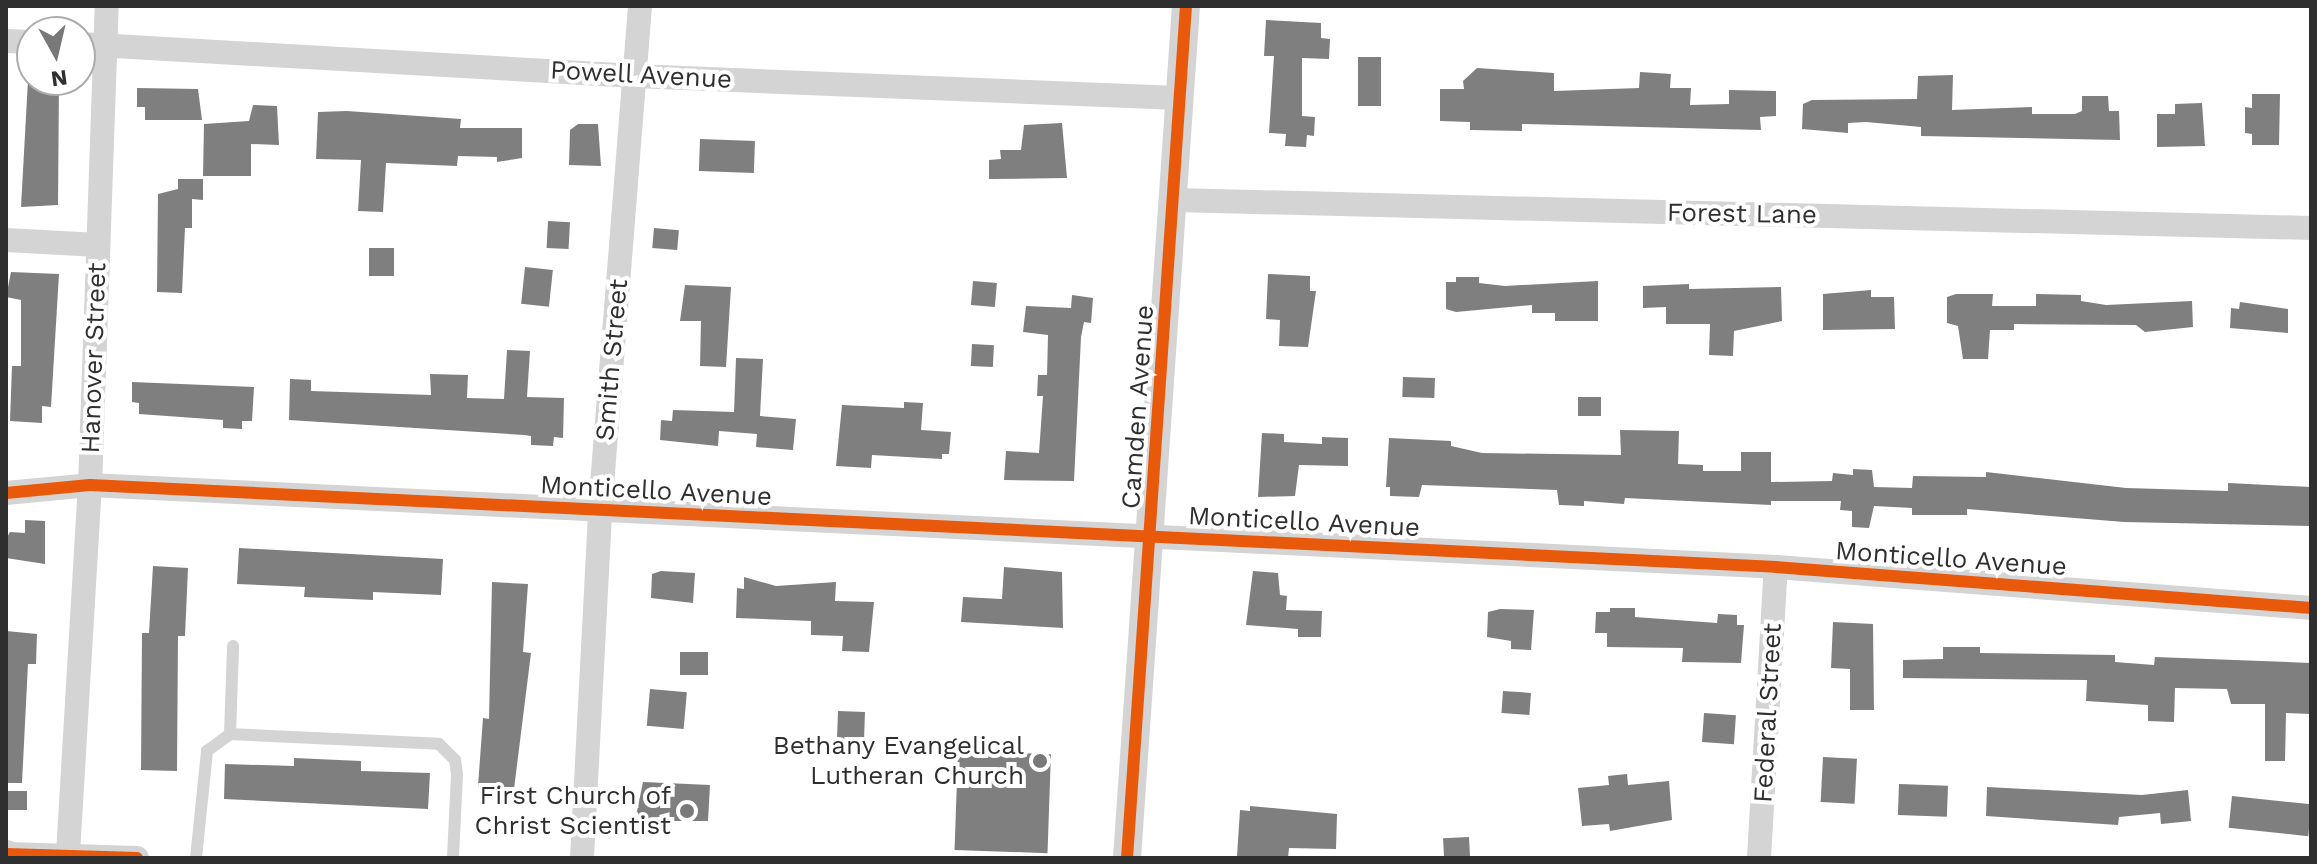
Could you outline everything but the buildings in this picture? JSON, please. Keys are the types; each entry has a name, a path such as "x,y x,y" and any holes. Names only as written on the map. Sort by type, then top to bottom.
{"street":[{"name":"Hanover Street","path":"96,34 107,6"},
{"name":"Smith Street","path":"582,858 600,510 640,6"},
{"name":"Camden Avenue","path":"1127,858 1130,754 1152,537 1186,6"},
{"name":"Powell Avenue","path":"96,44 635,76 1179,98"},
{"name":"Hanover Street","path":"68,854 90,485 98,245 94,96"},
{"name":"Forest Lane","path":"1174,200 2311,228"},
{"path":"6,240 98,245"},
{"name":"Monticello Avenue","path":"6,493 90,485 1776,567 2311,608"},
{"name":"Federal Street","path":"1759,858 1776,567"},
{"path":"6,855 68,854 137,858"}],"lane":[{"path":"230,734 233,646"},
{"path":"196,858 207,751 230,734 439,744 455,760 457,775 453,858"}],"cycle path":[{"path":"1127,858 1186,6"},
{"path":"6,493 90,485 1776,567 2311,608"},
{"path":"6,854 137,858"}],"place":[{"name":"Bethany Evangelical Lutheran Church","path":"1040,761"},
{"name":"First Church of Christ Scientist","path":"687,811"}]}
